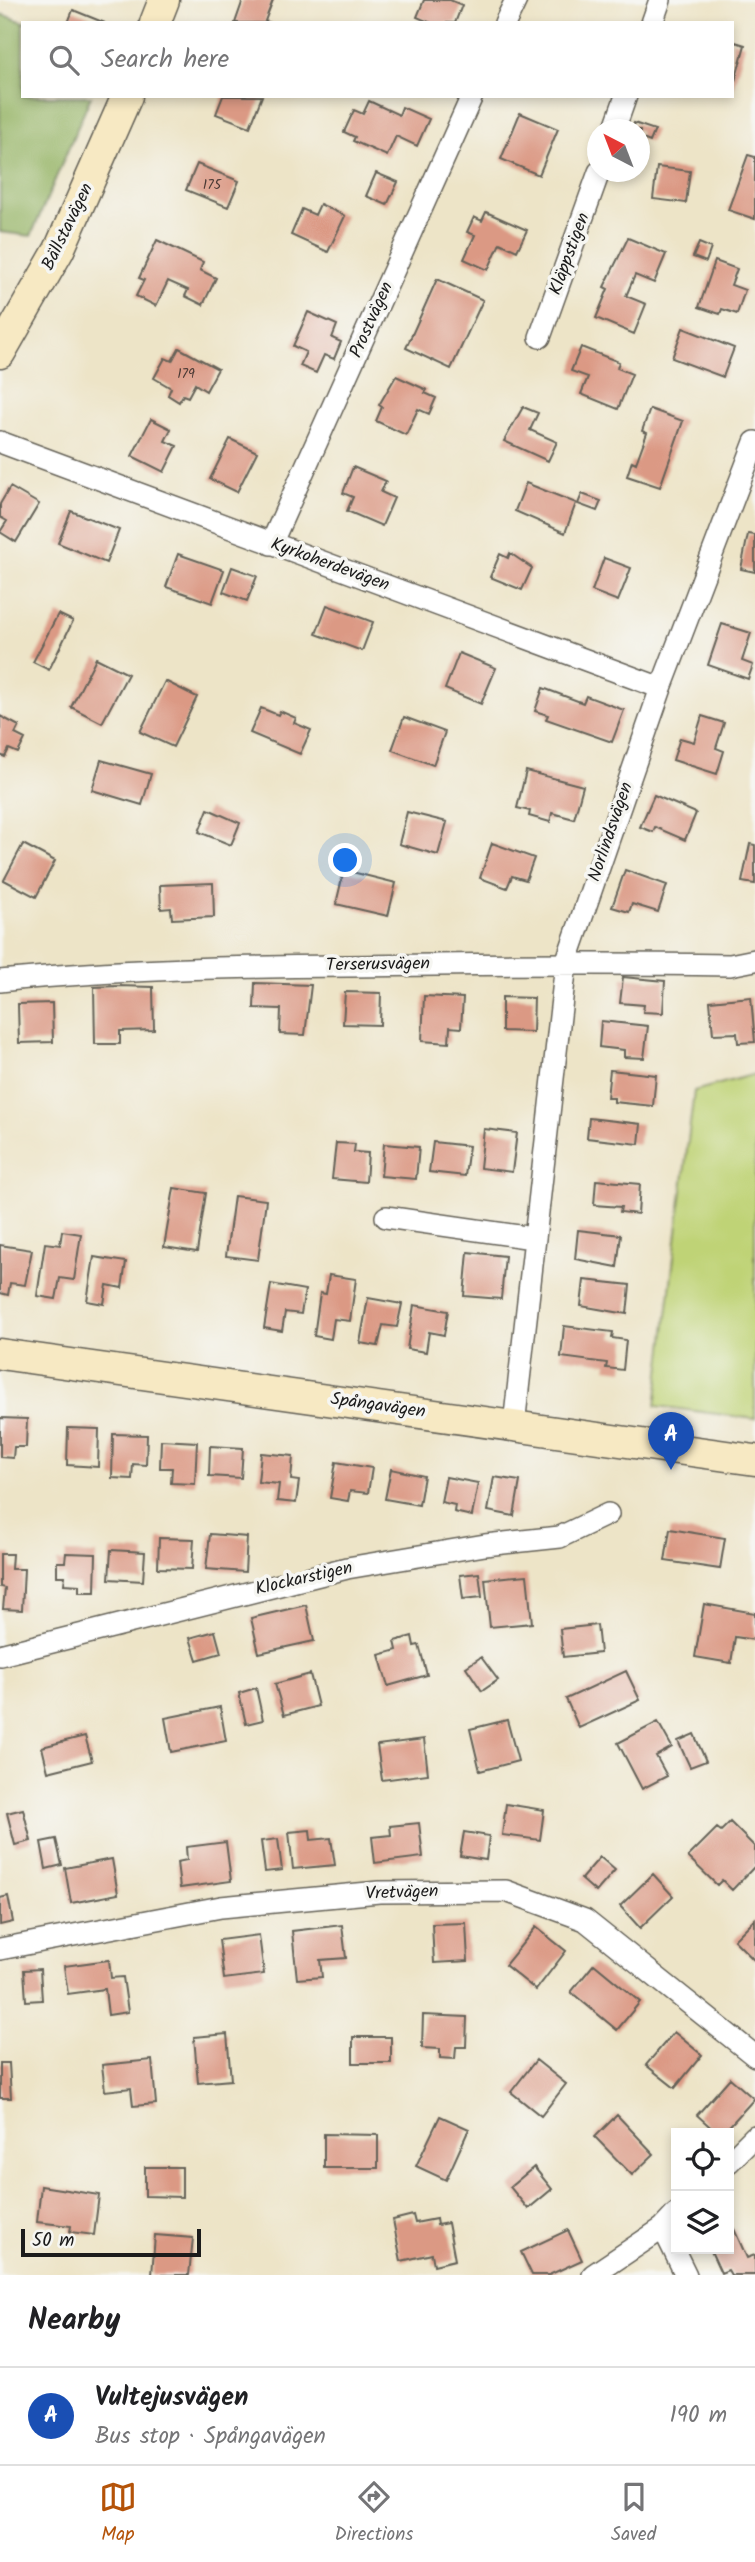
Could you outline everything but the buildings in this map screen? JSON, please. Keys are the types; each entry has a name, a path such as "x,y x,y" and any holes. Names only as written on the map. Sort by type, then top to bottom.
{"street":[{"path":"156,21 164,0"},
{"path":"506,21 516,0"},
{"path":"653,21 660,0"},
{"name":"Bällstavägen","path":"0,353 59,250 126,98"},
{"name":"Prostvägen","path":"271,544 471,98"},
{"path":"618,119 625,98"},
{"name":"Kläppstigen","path":"540,337 595,182"},
{"name":"Kyrkoherdevägen","path":"0,442 661,688"},
{"name":"Norlindsvägen","path":"514,1424 566,962 661,688 755,442"},
{"name":"Terserusvägen","path":"0,981 53,975 251,967 566,962 730,965 755,960"},
{"path":"386,1217 533,1238"},
{"name":"Spångavägen","path":"0,1354 514,1424 755,1460"},
{"name":"Klockarstigen","path":"0,1655 347,1568 485,1545 560,1537 608,1514"},
{"name":"Vretvägen","path":"0,1949 221,1908 379,1892 506,1891 584,1920 755,2056"},
{"path":"734,2157 755,2136"},
{"path":"593,2275 669,2221 686,2275"}],"green space":[{"path":"0,14 21,21 21,98 90,98 31,236 0,232"},
{"path":"755,1074 755,1419 656,1406 694,1091"}],"place":[{"name":"Vultejusvägen","path":"671,1470"}]}
